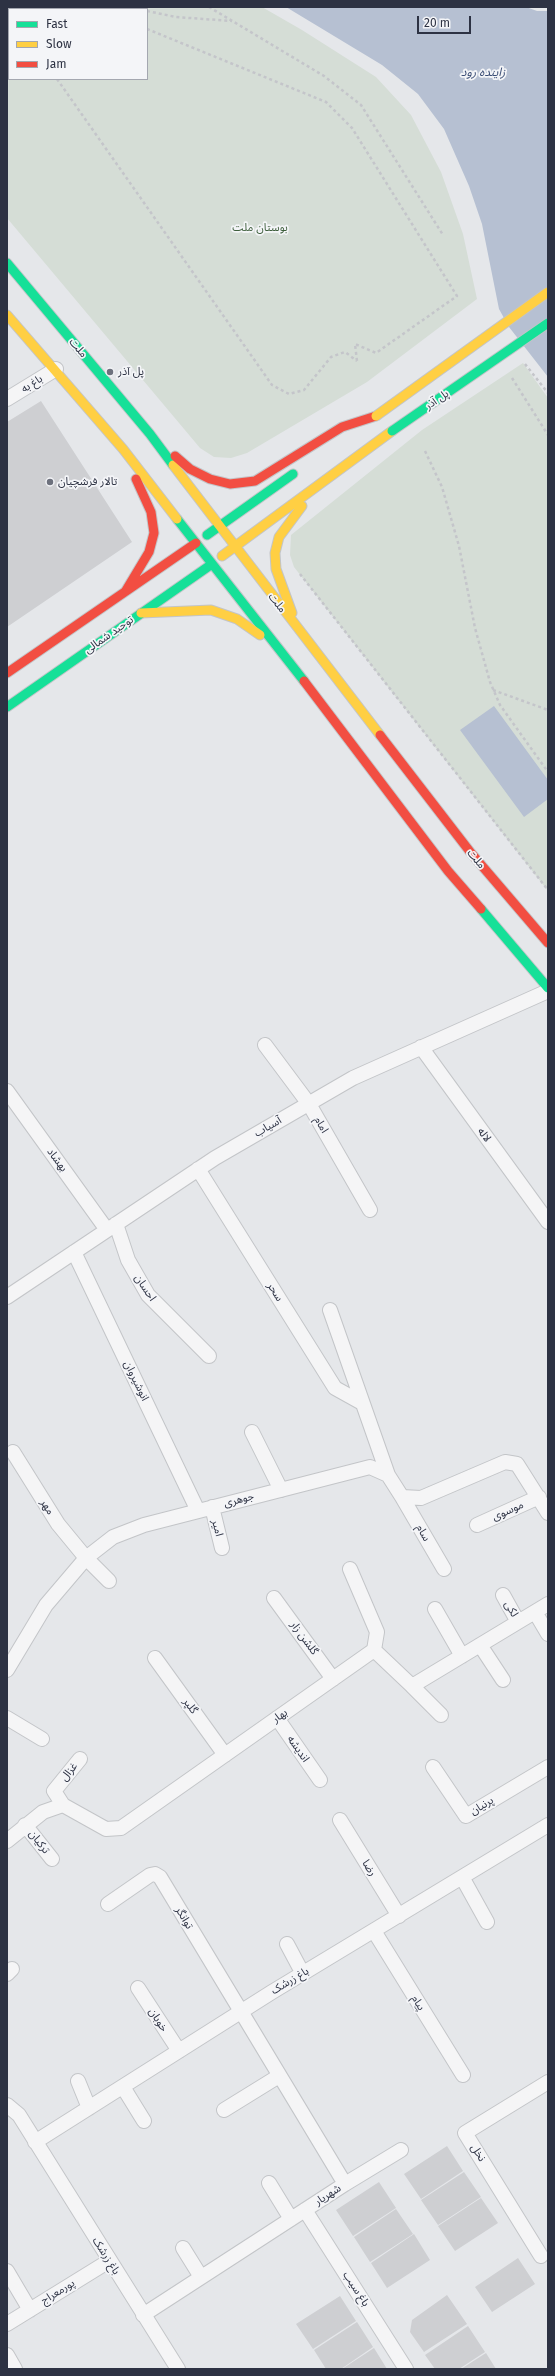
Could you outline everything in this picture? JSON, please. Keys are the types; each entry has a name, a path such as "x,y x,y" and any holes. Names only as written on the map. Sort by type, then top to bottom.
{"main road":[{"name":"ملت","path":"7,263 150,434 234,547 471,853 548,943"},
{"name":"پل آذر","path":"351,434 548,292"},
{"path":"7,315 56,369 123,449 279,649 448,871 548,988"},
{"name":"پل آذر","path":"212,564 392,431 548,323"},
{"path":"150,434 190,469 210,479 230,484 255,481 342,427 376,416"},
{"path":"123,449 151,512 154,532 148,552 125,592"},
{"path":"7,673 300,470"},
{"path":"298,629 276,569 275,553 279,537 290,520 323,481"},
{"name":"توحید شمالی","path":"7,707 212,564"},
{"path":"141,613 211,610 237,619 279,649"}],"street":[{"name":"باغ به","path":"7,399 56,369"},
{"name":"آسیاب","path":"7,1297 198,1169 353,1078 420,1047 548,992"},
{"name":"امام","path":"265,1045 308,1104 370,1210"},
{"name":"لاله","path":"420,1047 548,1222"},
{"name":"بهشاد","path":"7,1091 112,1227"},
{"name":"سحر","path":"198,1169 335,1388 362,1403"},
{"name":"احسان","path":"112,1227 128,1260 148,1295 209,1356"},
{"name":"انوشیروان","path":"74,1252 198,1511"},
{"path":"330,1310 388,1475 402,1497 421,1498 506,1462 518,1464 548,1513"},
{"path":"252,1432 281,1490"},
{"name":"مهر","path":"13,1452 58,1524 86,1558 109,1581"},
{"name":"جوهری","path":"7,1670 11,1652 46,1605 86,1558 113,1537 144,1525 370,1467 388,1475"},
{"name":"سام","path":"402,1497 444,1569"},
{"name":"موسوی","path":"477,1525 539,1497"},
{"name":"امیر","path":"212,1507 222,1548"},
{"path":"350,1569 377,1632 374,1650 441,1715"},
{"name":"لکی","path":"503,1595 518,1622"},
{"name":"گلشن زار","path":"274,1598 333,1679"},
{"path":"412,1686 548,1604"},
{"path":"435,1609 462,1656"},
{"path":"535,1612 548,1634"},
{"path":"480,1645 503,1680"},
{"name":"بهار","path":"63,1805 106,1829 121,1828 374,1650"},
{"name":"گلپر","path":"155,1658 225,1755"},
{"path":"7,1718 42,1739"},
{"name":"اندیشه","path":"277,1718 320,1780"},
{"name":"غزال","path":"63,1805 54,1791 80,1759"},
{"name":"پرنیان","path":"433,1767 466,1816 548,1767"},
{"path":"7,1841 43,1812 63,1805"},
{"name":"رضا","path":"340,1820 399,1916"},
{"name":"ترکیان","path":"25,1825 52,1859"},
{"name":"باغ زرشک","path":"36,2142 241,2012 548,1825"},
{"name":"توانگر","path":"108,1904 150,1875 155,1874 160,1877 241,2012"},
{"path":"462,1877 487,1922"},
{"name":"پیام","path":"374,1931 462,2075"},
{"path":"287,1944 303,1974"},
{"name":"خوبان","path":"138,1988 179,2052"},
{"name":"شهریار","path":"142,2315 345,2184 241,2012"},
{"path":"224,2110 279,2076"},
{"path":"78,2081 90,2108"},
{"name":"نخل","path":"541,2256 465,2133 548,2082"},
{"path":"123,2087 144,2121"},
{"name":"باغ زرشک","path":"7,2104 18,2115 36,2142 142,2315 178,2369"},
{"path":"345,2184 401,2150"},
{"path":"269,2183 291,2219"},
{"name":"باغ سیب","path":"305,2210 406,2369"},
{"path":"183,2248 201,2277"},
{"name":"پورمعراج","path":"7,2324 109,2261"},
{"path":"7,2271 30,2310"},
{"path":"7,2355 15,2369"}],"path":[{"path":"209,7 324,76 362,105 443,235"},
{"path":"148,11 176,17 232,21"},
{"path":"58,80 272,385 288,394 304,390 331,357 345,352 357,361 356,344 376,353 457,296 352,128 326,102 148,29"},
{"path":"525,364 548,393"},
{"path":"512,378 548,435"},
{"path":"425,451 442,487 456,539 475,628 493,690 500,705 548,772"},
{"path":"299,573 548,890"},
{"path":"493,690 548,710"}],"green space":[{"name":"بوستان ملت","path":"7,7 262,7 302,30 376,77 411,115 441,172 463,234 477,299 367,382 247,453 231,458 214,457 200,448 7,218"},
{"path":"523,363 548,398 548,891 294,567 290,555 291,535 422,430"}],"water":[{"name":"زاینده رود","path":"286,7 526,7 537,11 548,11 548,377 509,327 499,309 482,224 469,186 444,129 418,94 382,65"},
{"path":"494,706 548,780 548,799 524,817 460,730"}],"building":[{"name":"تالار فرشچیان","path":"41,401 132,542 7,627 7,422"},
{"path":"447,2146 463,2171 421,2199 404,2174"},
{"path":"464,2172 481,2197 438,2225 421,2200"},
{"path":"379,2182 396,2208 353,2236 336,2210"},
{"path":"481,2198 498,2223 455,2251 438,2226"},
{"path":"396,2209 413,2234 370,2262 354,2237"},
{"path":"414,2234 430,2260 387,2288 371,2263"},
{"path":"518,2258 535,2284 492,2312 475,2287"},
{"path":"447,2295 467,2324 424,2352 410,2332 412,2320"},
{"path":"340,2296 356,2321 313,2349 296,2324"},
{"path":"357,2322 373,2347 341,2369 326,2369 314,2350"},
{"path":"468,2326 485,2352 459,2369 435,2369 425,2355"},
{"path":"374,2348 387,2369 342,2369"},
{"path":"486,2353 496,2369 461,2369"}],"traffic: fast":[{"path":"7,263 150,434 173,465"},
{"path":"392,431 548,323"},
{"path":"207,535 293,474"},
{"path":"177,519 304,681"},
{"path":"7,707 212,564"},
{"path":"481,909 548,988"}],"traffic: slow":[{"path":"376,416 548,292"},
{"path":"7,315 123,449 177,519"},
{"path":"222,556 392,431"},
{"path":"173,465 380,735"},
{"path":"292,613 276,569 275,553 279,537 302,506"},
{"path":"141,613 211,610 237,619 260,635"}],"traffic: jam":[{"path":"175,456 190,469 210,479 230,484 255,481 342,427 376,416"},
{"path":"125,592 149,552 154,533 151,512 136,479"},
{"path":"7,673 196,543"},
{"path":"304,681 448,871 481,909"},
{"path":"380,735 471,853 548,943"}],"place":[{"name":"پل آذر","path":"110,372"},
{"name":"تالار فرشچیان","path":"50,482"}]}
